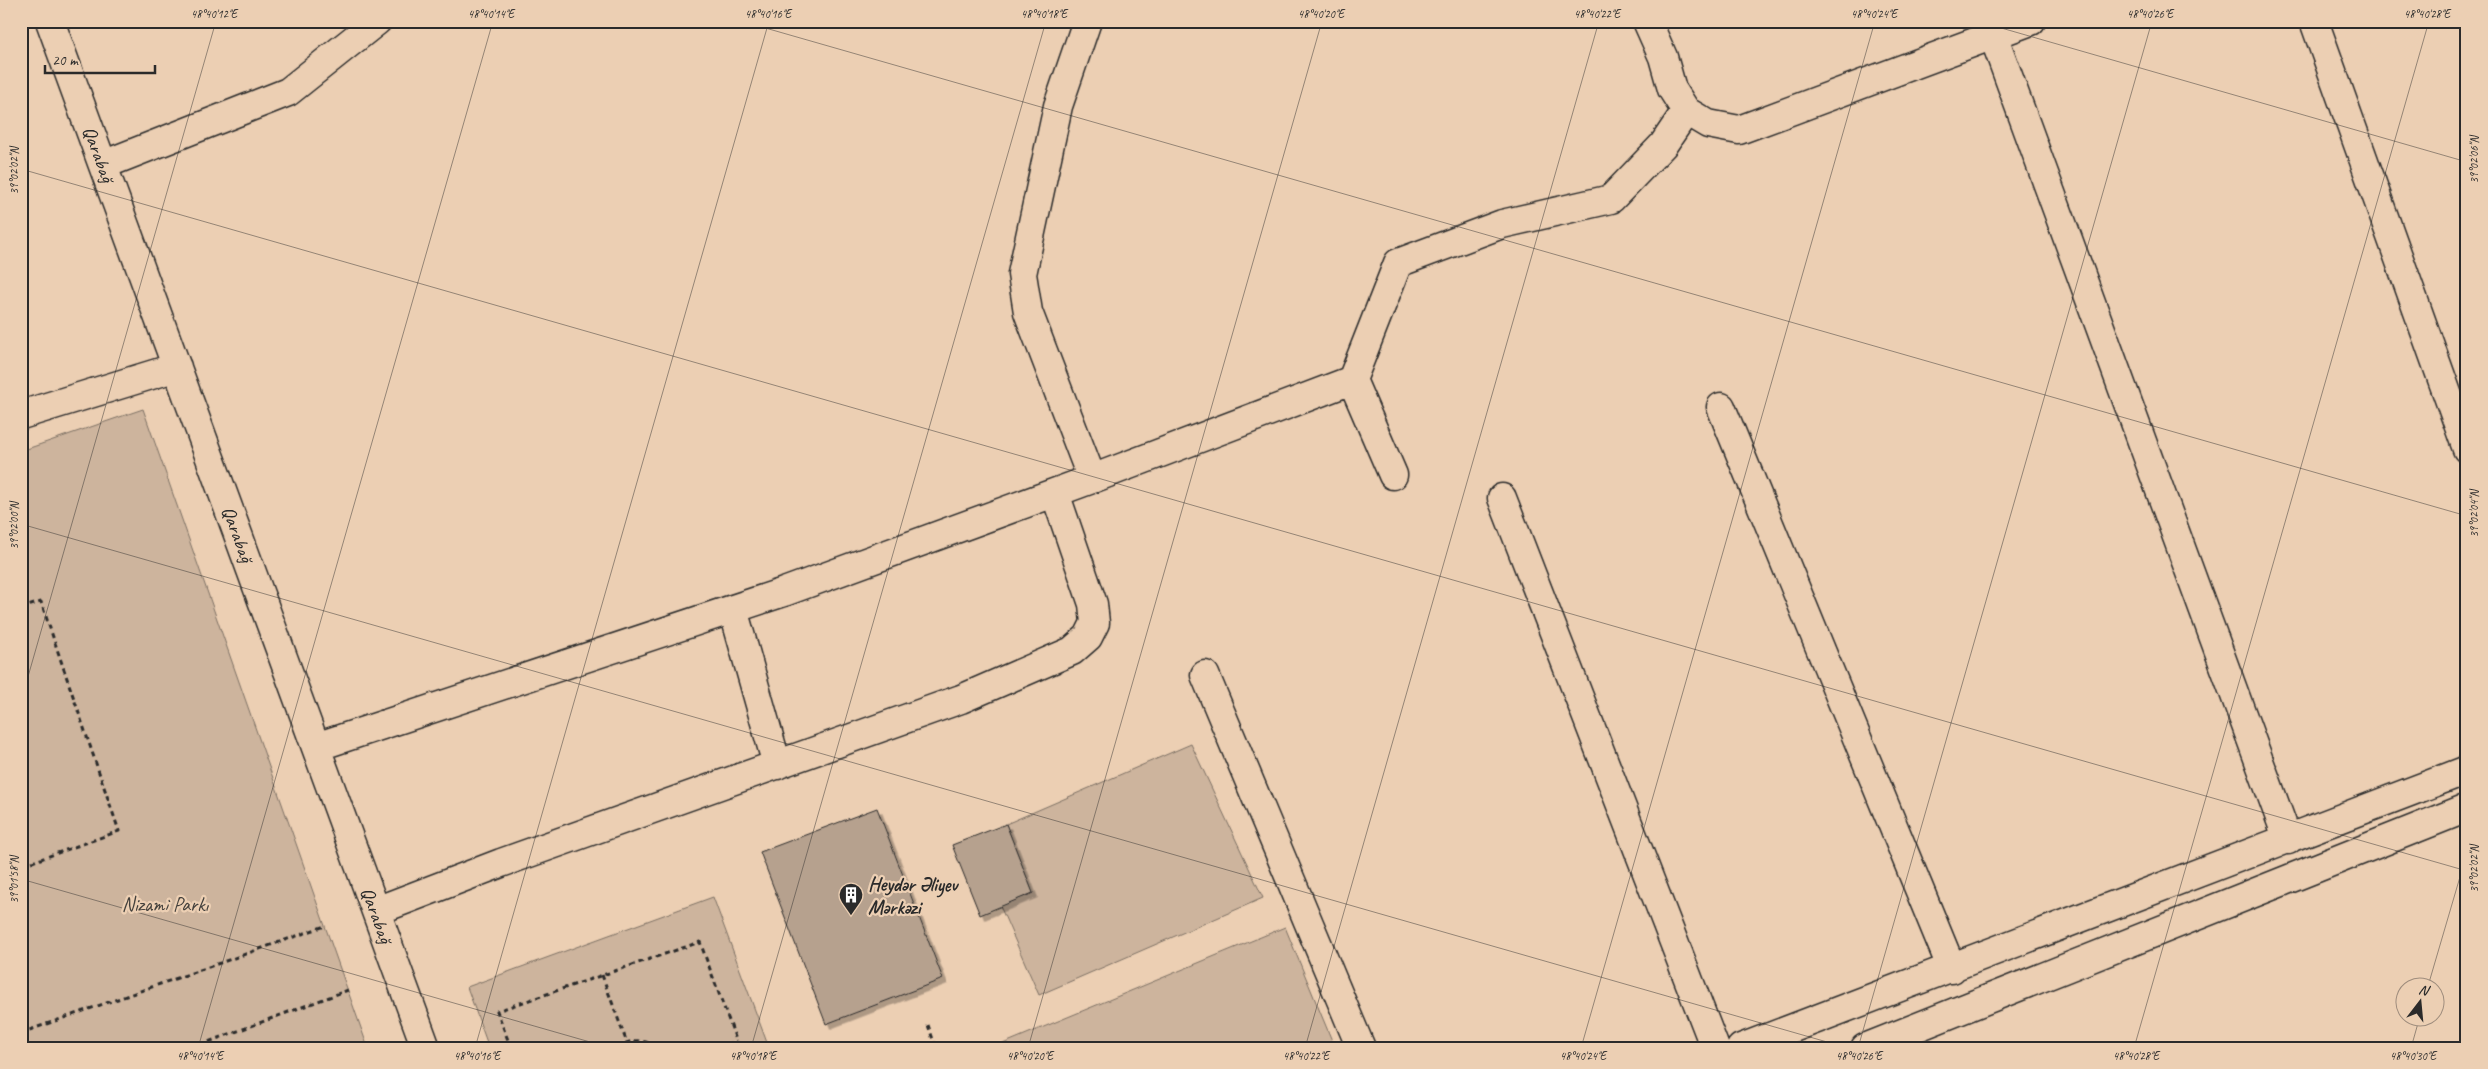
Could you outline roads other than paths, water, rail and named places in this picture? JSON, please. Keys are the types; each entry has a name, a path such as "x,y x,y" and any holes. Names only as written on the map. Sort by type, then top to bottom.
{"street":[{"name":"Qarabağ","path":"50,21 426,1048"},
{"path":"103,166 288,92 377,21"},
{"path":"1087,21 1058,106 1022,274 1028,312 1092,479"},
{"path":"1647,21 1664,57 1672,89 1686,111 1708,124 1739,130 1991,28 2031,21"},
{"path":"2314,21 2467,449"},
{"path":"1991,28 2288,840"},
{"path":"1393,475 1352,380 1398,263 1502,224 1611,199 1663,145 1686,111"},
{"path":"21,415 177,367"},
{"path":"316,747 733,609 1092,479 1352,380"},
{"path":"1721,407 1952,969"},
{"path":"376,911 500,863 961,699 1072,651 1088,637 1095,623 1093,604 1054,493"},
{"path":"1502,498 1715,1048"},
{"path":"733,609 777,765"},
{"path":"1205,675 1361,1048"},
{"path":"1741,1048 1952,969 2467,770"},
{"path":"1865,1048 2467,808"}],"place":[{"name":"Heydər Əliyev Mərkəzi","path":"851,916"}],"park label":[{"name":"Nizami Parkı","path":"165,904"}]}
